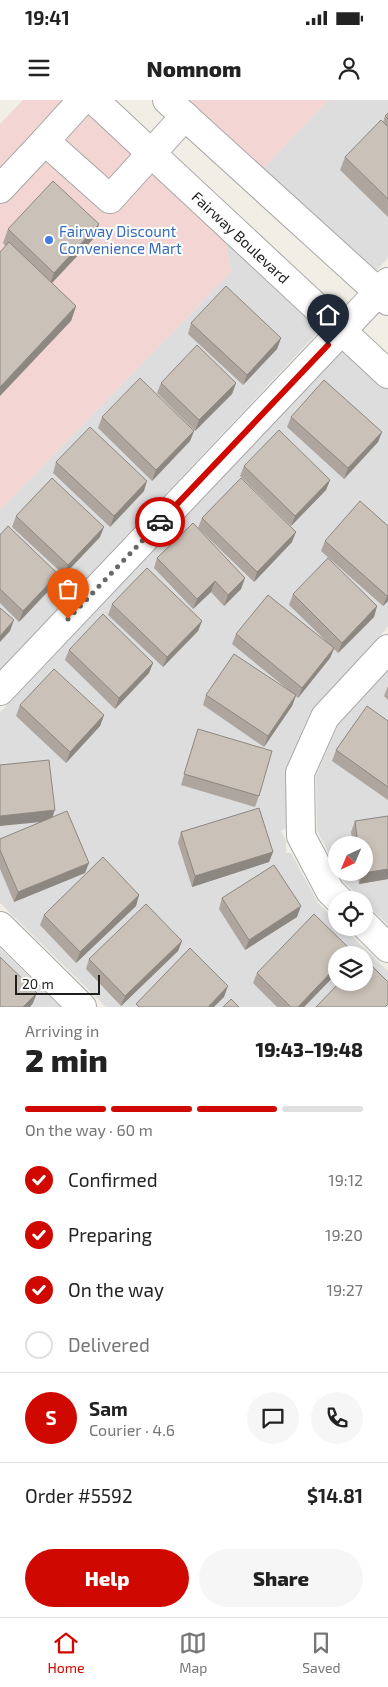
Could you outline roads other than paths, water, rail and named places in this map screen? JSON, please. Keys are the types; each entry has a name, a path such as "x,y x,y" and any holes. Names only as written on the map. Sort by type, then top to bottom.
{"street":[{"path":"0,189 82,100"},
{"name":"Fairway Boulevard","path":"94,100 388,374"},
{"path":"0,691 342,330 385,292 176,108 150,153 110,199 45,141"},
{"path":"330,891 301,836 300,773 325,717 388,649"},
{"path":"0,926 82,1007"},
{"path":"373,933 388,948"}],"place":[{"name":"Fairway Discount Convenience Mart","path":"49,240"}]}
